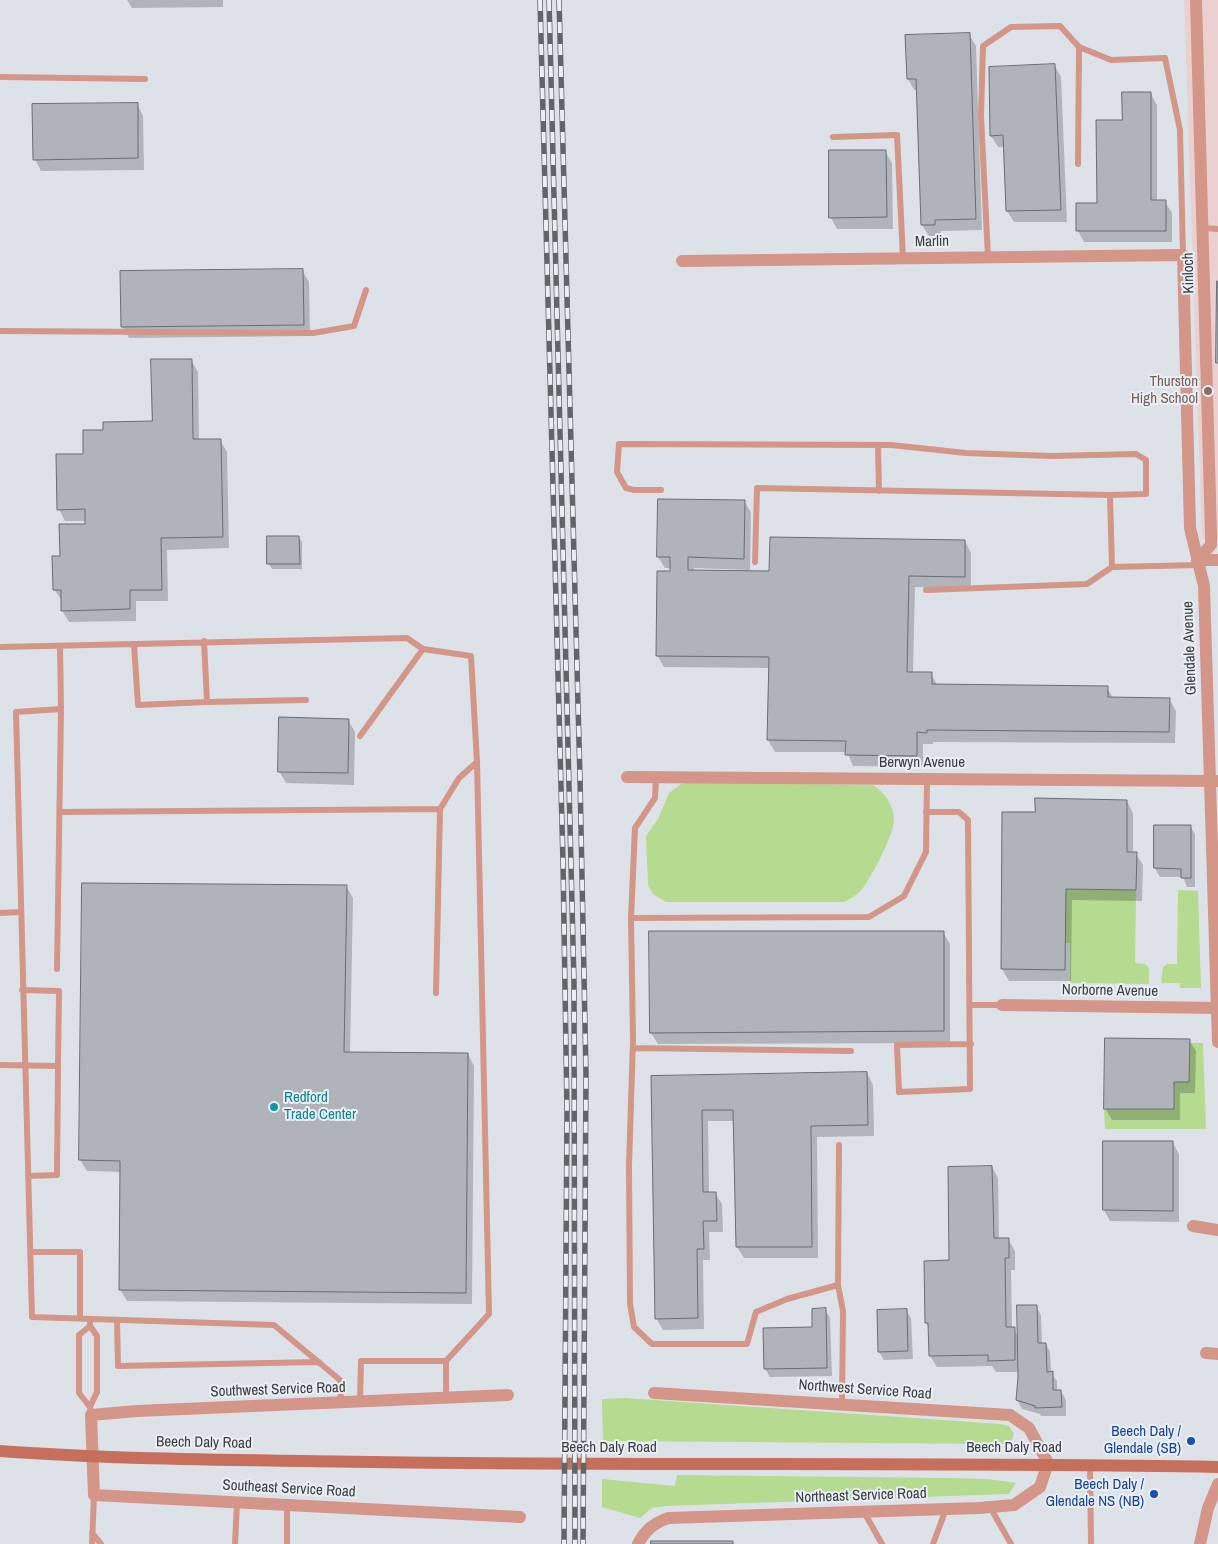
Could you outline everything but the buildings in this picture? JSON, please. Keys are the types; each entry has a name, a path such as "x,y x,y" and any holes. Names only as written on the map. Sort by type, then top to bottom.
{"main road":[{"name":"Beech Daly Road","path":"0,1451 91,1458 580,1464 1048,1464 1218,1467"}],"street":[{"name":"Kinloch","path":"1196,0 1204,228 1211,545 1198,563"},
{"name":"Marlin","path":"682,260 1183,254"},
{"name":"Glendale Avenue","path":"1183,254 1190,528 1204,586 1215,781 1218,1042"},
{"path":"1198,563 1218,560"},
{"name":"Berwyn Avenue","path":"627,777 1215,781"},
{"name":"Norborne Avenue","path":"1002,1005 1217,1008"},
{"path":"1193,1226 1218,1230"},
{"name":"Northwest Service Road","path":"654,1392 1010,1415 1029,1428 1048,1464"},
{"name":"Southwest Service Road","path":"90,1411 341,1404 508,1395"},
{"path":"90,1411 94,1495"},
{"name":"Northeast Service Road","path":"638,1544 644,1533 653,1524 668,1518 1014,1505 1040,1487 1048,1464"},
{"path":"1200,1544 1208,1508 1218,1484"},
{"name":"Southeast Service Road","path":"94,1495 520,1516"}],"lane":[{"path":"988,257 981,116 983,46 1011,27 1060,26 1079,47 1111,60 1165,58 1180,130 1183,254"},
{"path":"1078,164 1079,47"},
{"path":"0,77 145,79"},
{"path":"832,137 897,135 903,258"},
{"path":"1204,228 1218,229"},
{"path":"0,331 313,333 354,326 366,290"},
{"path":"660,490 634,490 626,488 617,472 619,444 878,445 966,453 1051,456 1136,454 1146,460 1146,494 1110,495 757,488 755,562"},
{"path":"878,445 879,491"},
{"path":"1110,495 1112,567"},
{"path":"926,590 1087,584 1112,567 1198,563"},
{"path":"0,647 407,638 423,649 471,656 477,762 489,1314 446,1361 446,1398"},
{"path":"204,641 207,702"},
{"path":"134,644 138,705 306,700"},
{"path":"57,969 61,709 60,646"},
{"path":"360,736 423,649"},
{"path":"61,709 16,712 22,990 32,1252 32,1318 80,1318 90,1322 274,1325 340,1380 341,1404"},
{"path":"436,994 440,809 459,778 477,762"},
{"path":"656,778 655,798 635,828 631,918 633,1048 629,1166 630,1304 634,1327 652,1344 747,1344 756,1312 787,1299 838,1285"},
{"path":"631,918 868,916 904,896 926,852 927,779"},
{"path":"60,812 440,809"},
{"path":"926,812 958,812 968,820 971,1044 970,1089 899,1092 897,1045 971,1044"},
{"path":"0,913 20,912"},
{"path":"22,990 59,991 56,1175 28,1176"},
{"path":"970,1005 1002,1005"},
{"path":"633,1048 851,1051"},
{"path":"0,1065 58,1066"},
{"path":"839,1145 838,1285 843,1311 842,1404"},
{"path":"32,1252 80,1252 80,1318"},
{"path":"117,1321 118,1366 319,1362"},
{"path":"90,1322 79,1335 79,1393 90,1411"},
{"path":"90,1322 97,1336 96,1392 90,1411"},
{"path":"360,1403 361,1361 446,1361"},
{"path":"1090,1465 1091,1544"},
{"path":"92,1544 94,1495"},
{"path":"235,1544 237,1502"},
{"path":"287,1505 287,1544"},
{"path":"990,1507 1011,1544"},
{"path":"932,1544 946,1509"},
{"path":"864,1512 882,1544"},
{"path":"92,1533 101,1544"}],"shaded area":[{"name":"Thurston High School","path":"1184,0 1218,0 1218,540 1202,539"}],"green space":[{"path":"689,782 873,785 881,791 891,805 894,815 893,826 882,855 867,882 857,894 844,902 666,902 653,894 648,885 646,836 658,819 669,793 681,784"},
{"path":"1066,889 1136,890 1135,963 1145,964 1149,968 1149,984 1070,983 1070,943 1065,943"},
{"path":"1178,890 1198,891 1201,988 1180,988 1180,983 1161,983 1163,967 1167,964 1177,964"},
{"path":"1189,1043 1203,1043 1206,1129 1105,1129 1104,1109 1173,1109 1174,1082"},
{"path":"625,1398 1001,1424 1009,1426 1014,1434 1011,1442 1003,1444 603,1441 602,1399"},
{"path":"677,1475 950,1478 988,1479 1016,1483 1009,1494 666,1506 652,1508 640,1518 602,1507 602,1479 675,1486"}],"railway":[{"path":"540,0 563,862 567,1112 564,1544"},
{"path":"549,0 574,982 575,1544"},
{"path":"559,0 586,1074 583,1544"}],"place":[{"name":"Thurston High School","path":"1208,391"},
{"name":"Redford Trade Center","path":"274,1107"},
{"name":"Beech Daly / Glendale (SB)","path":"1191,1441"},
{"name":"Beech Daly / Glendale NS (NB)","path":"1154,1494"}]}
